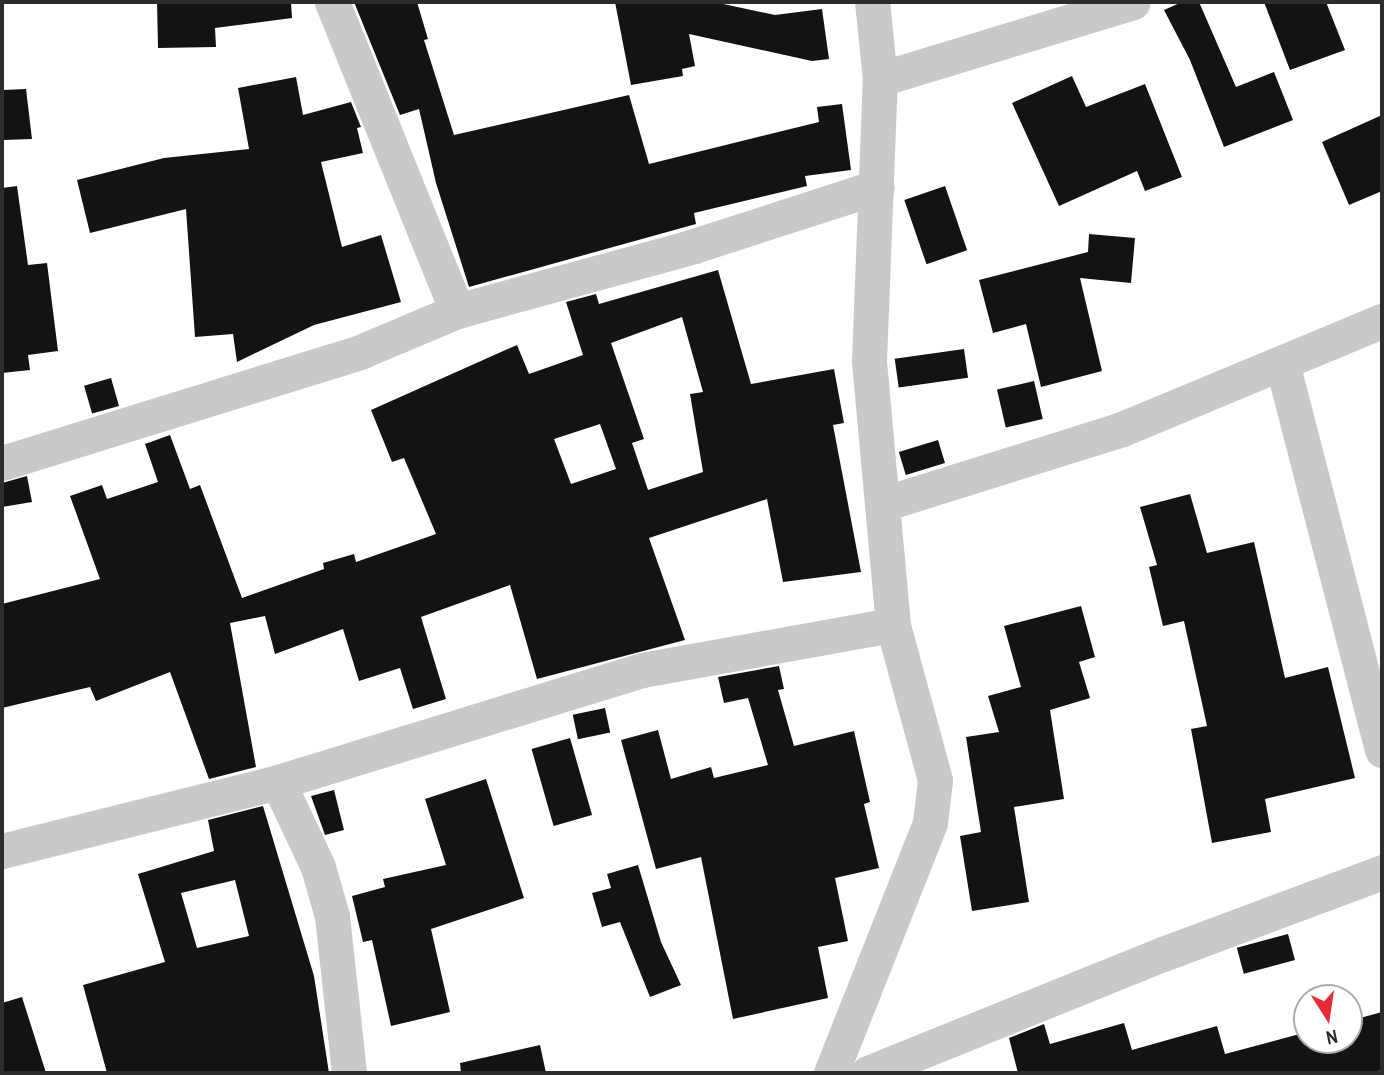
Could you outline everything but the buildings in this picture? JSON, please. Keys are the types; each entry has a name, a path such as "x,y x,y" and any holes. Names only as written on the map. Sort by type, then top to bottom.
{"street":[{"path":"332,2 457,311"},
{"path":"831,1073 930,823 935,780 894,625 869,360 880,79 872,2"},
{"path":"880,79 1133,2"},
{"path":"2,463 360,352 457,311 694,246 877,187"},
{"path":"883,505 1122,429 1382,321"},
{"path":"1282,363 1382,750"},
{"path":"2,851 278,782 642,670 894,625"},
{"path":"278,782 318,867 332,916 349,1073"},
{"path":"868,1073 1163,954 1382,872"}]}
